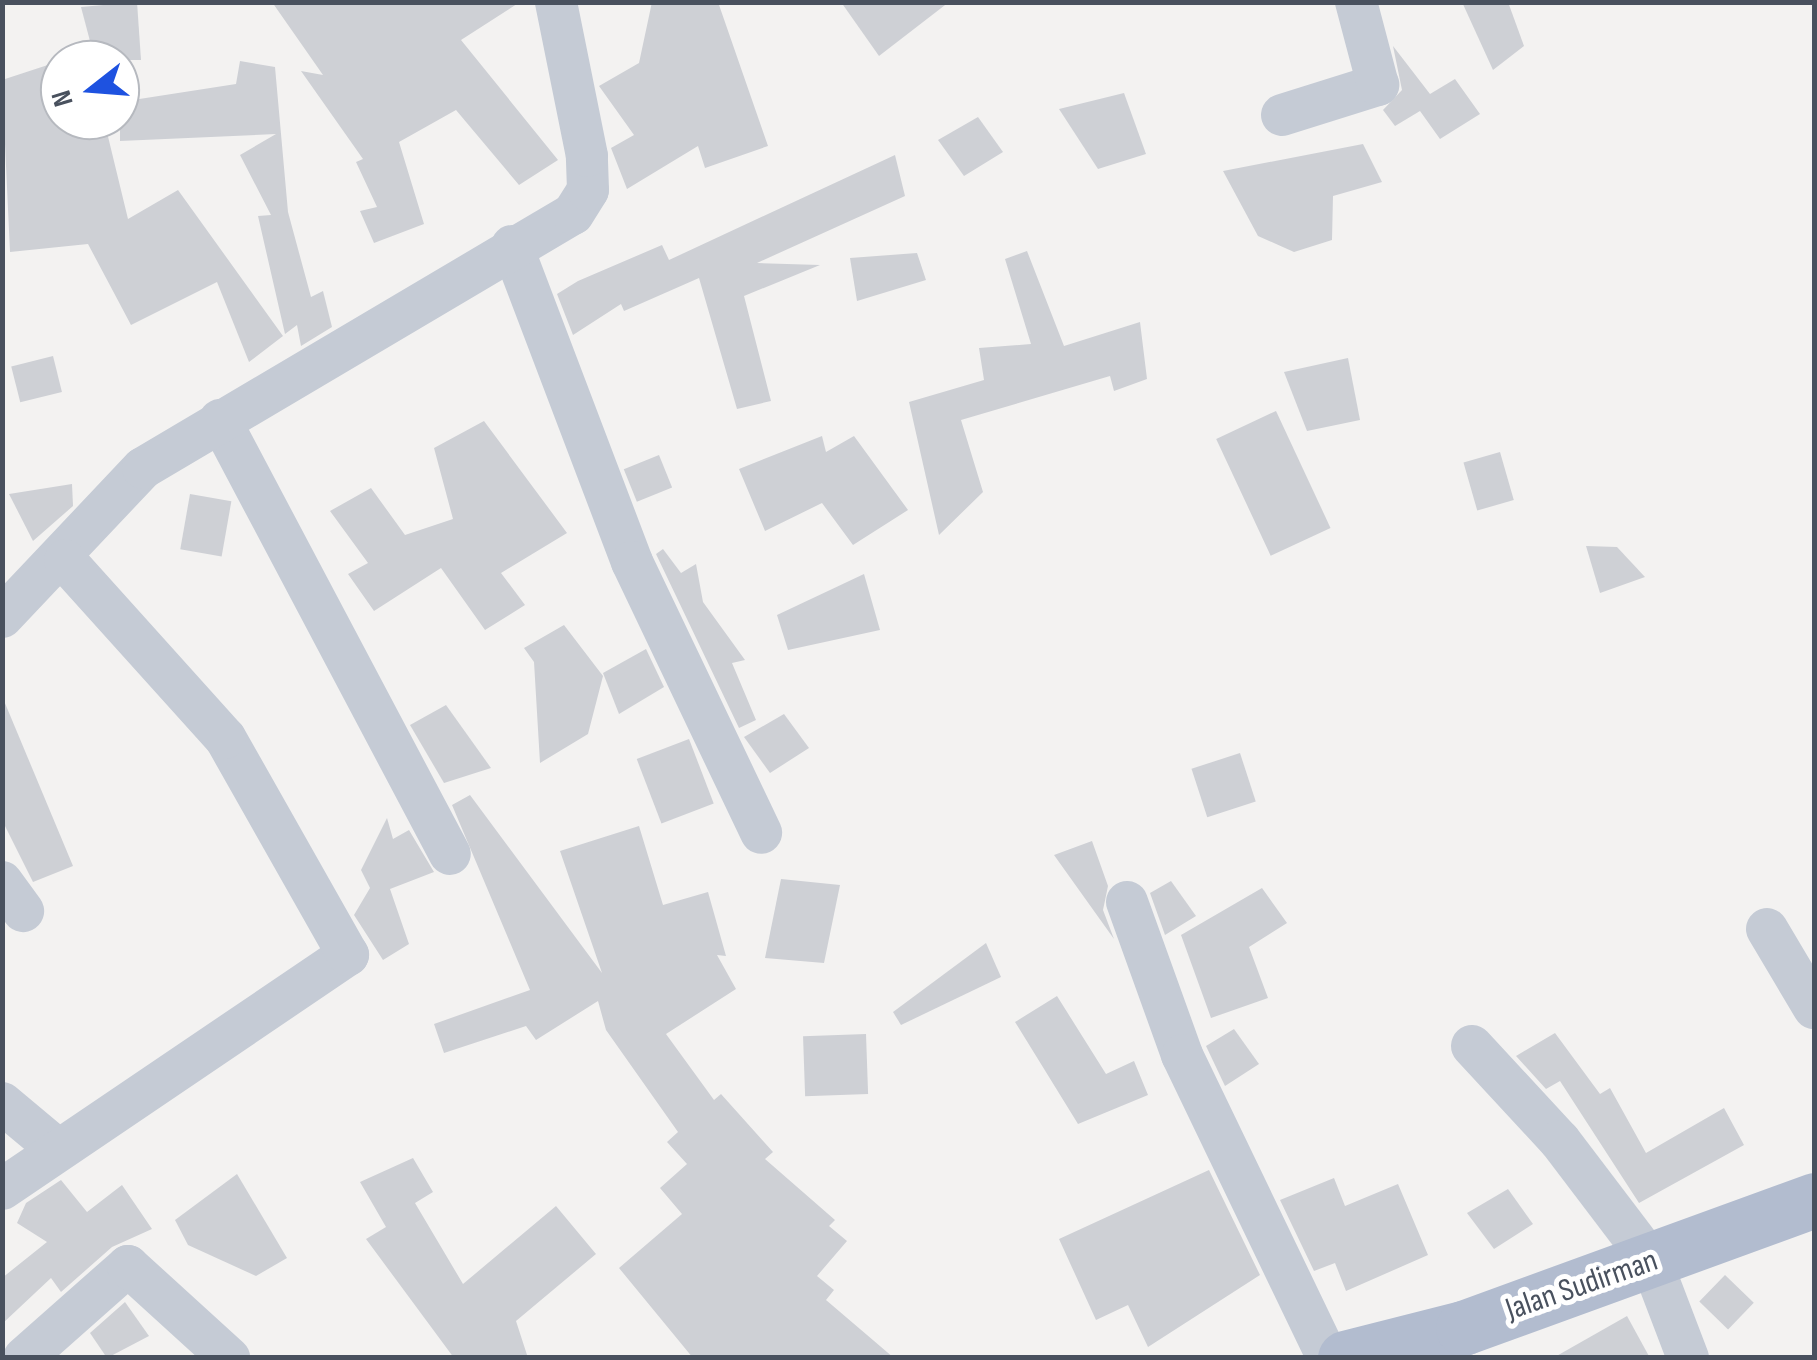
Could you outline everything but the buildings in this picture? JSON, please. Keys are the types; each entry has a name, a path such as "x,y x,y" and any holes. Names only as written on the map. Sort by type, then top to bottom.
{"main road":[{"name":"Jalan Sudirman","path":"1346,1358 1467,1343 1651,1261 1814,1200"}],"street":[{"path":"2,617 65,560 128,480 220,420 512,246 573,214 588,190 556,2"},
{"path":"1282,115 1378,85 1356,2"},
{"path":"512,246 632,562 761,834"},
{"path":"220,420 450,854"},
{"path":"2,1190 56,1148 348,955 224,738 65,560"},
{"path":"1127,902 1182,1054 1328,1358"},
{"path":"1767,929 1814,1008"},
{"path":"1472,1046 1560,1141 1651,1261 1688,1358"},
{"path":"2,1103 56,1148"},
{"path":"24,1358 128,1266 229,1358"}]}
